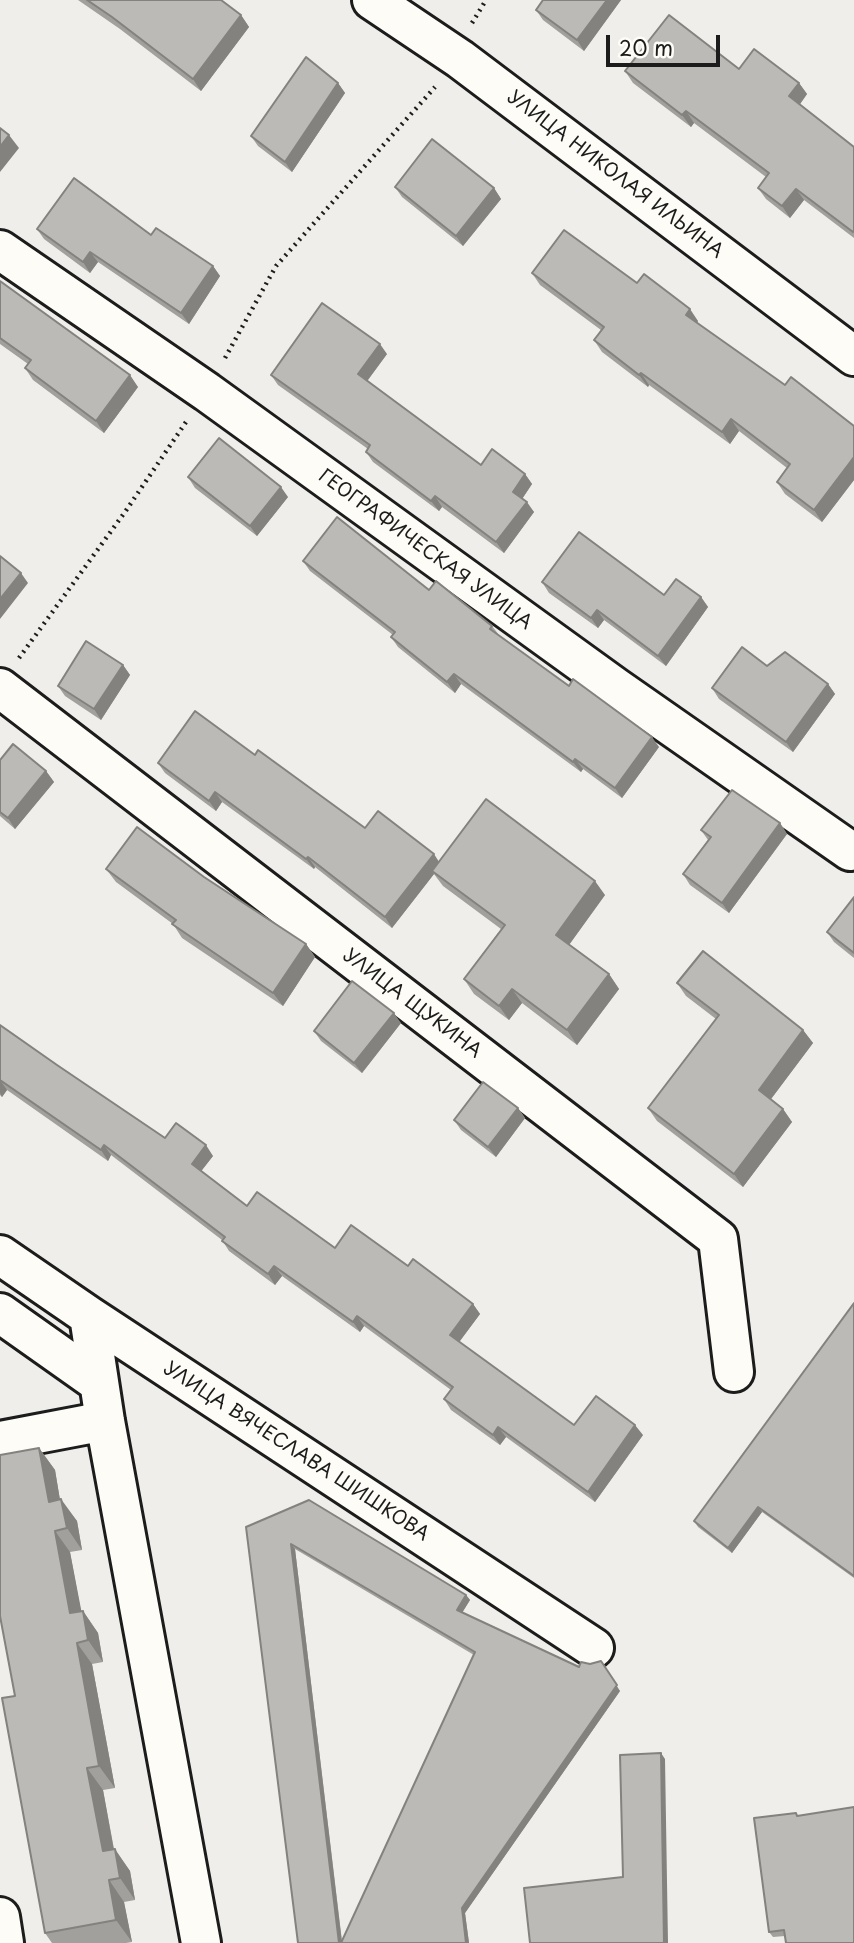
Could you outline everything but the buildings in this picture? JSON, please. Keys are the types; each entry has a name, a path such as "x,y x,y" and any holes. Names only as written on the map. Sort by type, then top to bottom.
{"street":[{"name":"УЛИЦА НИКОЛАЯ ИЛЬИНА","path":"372,0 460,59 854,356"},
{"name":"ГЕОГРАФИЧЕСКАЯ УЛИЦА","path":"0,250 206,391 603,679 850,851"},
{"name":"УЛИЦА ЩУКИНА","path":"8,676 718,1239 734,1371"},
{"name":"УЛИЦА ВЯЧЕСЛАВА ШИШКОВА","path":"0,1255 594,1648"},
{"path":"0,1313 99,1383"},
{"path":"89,1316 105,1421 201,1943"},
{"path":"0,1441 105,1421"},
{"path":"0,1917 4,1943"}],"path":[{"path":"8,676 125,512 206,391 276,266 460,59 469,29 486,0"}]}
